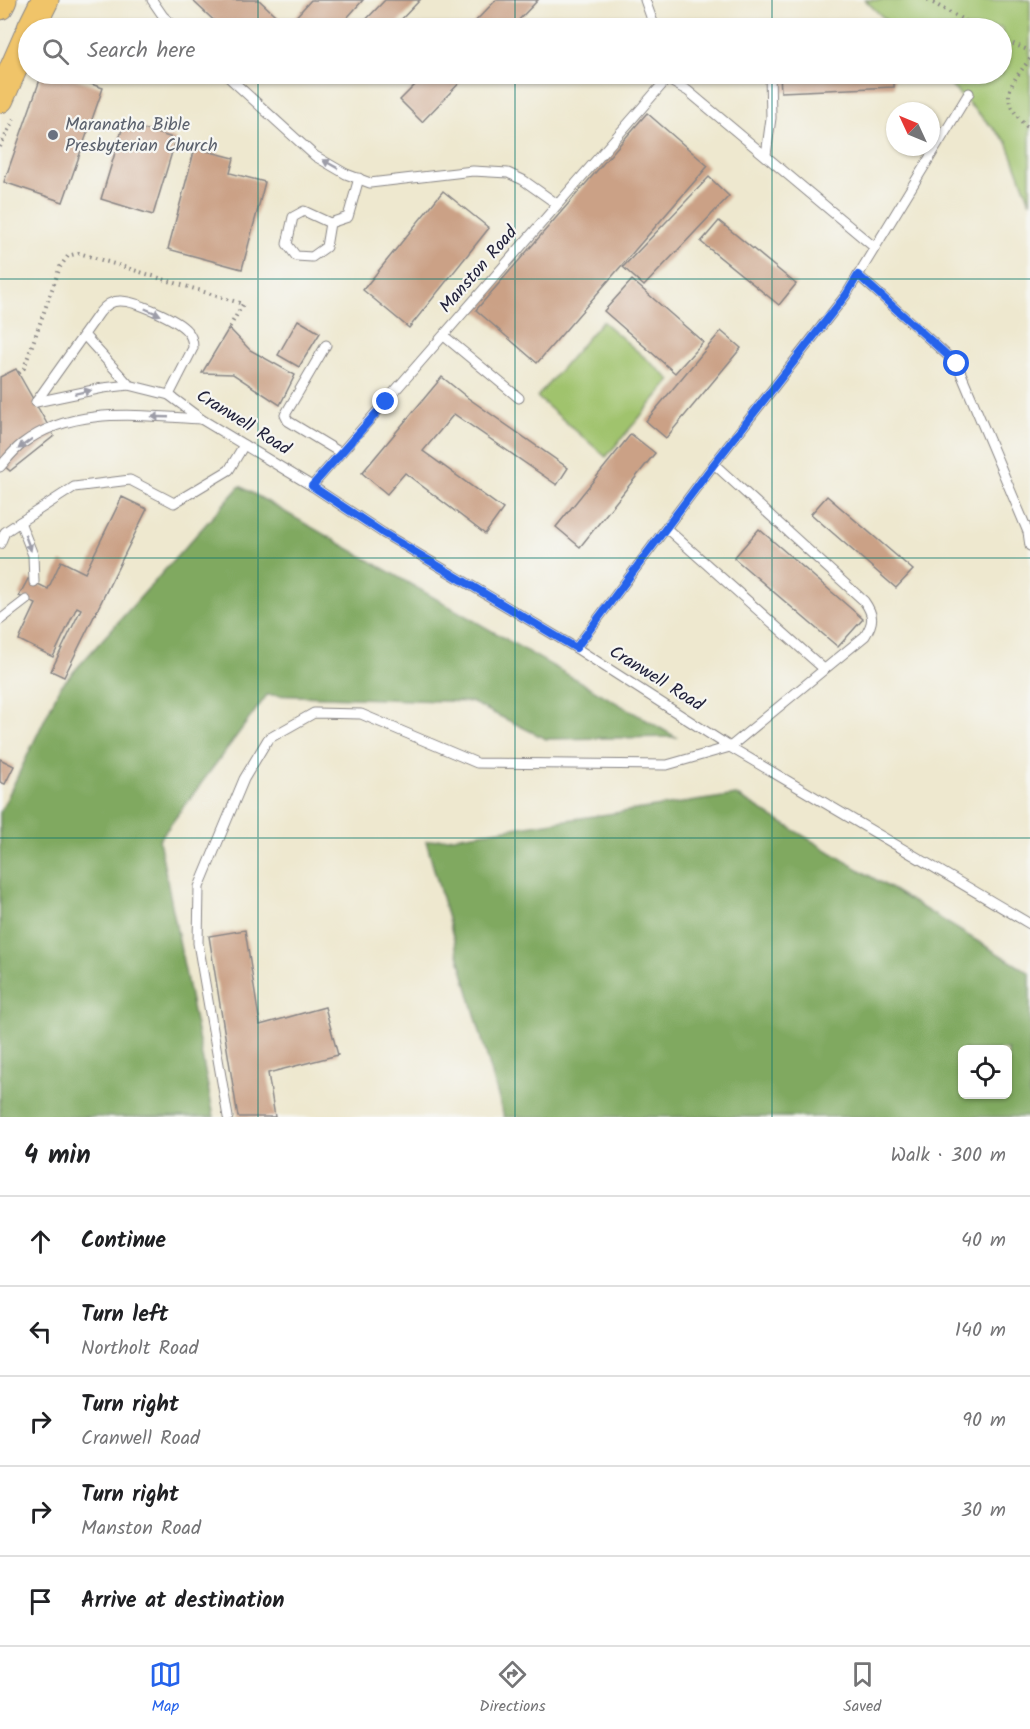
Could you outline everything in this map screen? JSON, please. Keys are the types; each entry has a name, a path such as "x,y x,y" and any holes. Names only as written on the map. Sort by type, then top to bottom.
{"main road":[{"path":"0,6 3,0"},
{"path":"36,18 45,0"},
{"path":"0,99 18,58"}],"lane":[{"path":"152,0 165,18"},
{"path":"645,0 651,18"},
{"path":"236,84 315,156 370,183 472,171 508,173 523,180 557,204"},
{"name":"Manston Road","path":"312,486 660,84"},
{"path":"679,84 874,247"},
{"path":"766,155 771,118 770,84"},
{"path":"576,648 714,464 846,295 969,93"},
{"path":"330,223 326,247 312,257 296,256 287,244 293,217 304,211 330,223 348,217 359,178"},
{"path":"858,275 957,364 1028,532 1030,546"},
{"path":"129,385 84,335 106,305 118,301 133,303 177,322 188,331 193,340 193,348 169,394"},
{"name":"Cranwell Road","path":"84,335 36,402 129,385 169,394 201,419 312,486 383,533 576,648 730,747 1030,924"},
{"path":"444,336 519,398"},
{"path":"326,345 285,415 288,421 341,453"},
{"path":"0,467 22,444 53,426 81,418 119,415 201,419"},
{"path":"0,544 5,532 74,487 130,480 174,503 229,470 244,445"},
{"path":"228,1117 198,944 200,887 244,779 268,739 314,713 361,714 477,763 667,765 730,747 865,636 872,626 873,618 864,601 714,464"},
{"path":"20,522 33,555 34,582"},
{"path":"666,528 824,669"},
{"path":"0,620 27,600"}],"path":[{"path":"928,0 960,18"},
{"path":"1012,43 1030,51"},
{"path":"1012,83 1030,59"},
{"path":"1011,84 1008,99 1018,117 1030,130"}],"green space":[{"path":"865,0 1030,0 1030,202 1007,142 949,84 1012,84 1012,18 884,18"},
{"path":"602,321 671,380 606,457 537,397"},
{"path":"240,486 676,737 546,739 471,702 267,695 159,840 214,1117 0,1117 0,813 60,687"},
{"path":"736,795 1030,973 1030,1117 504,1117 426,841"}],"building":[{"path":"192,0 259,0 278,18 211,18"},
{"path":"311,0 363,0 347,18 295,18"},
{"path":"385,0 420,0 403,18 368,18"},
{"path":"496,0 538,0 521,18 479,18"},
{"name":"Maranatha Bible Presbyterian Church","path":"38,84 91,84 103,88 63,202 4,182"},
{"path":"416,84 458,84 422,122 400,100"},
{"path":"781,84 894,84 894,87 781,92"},
{"path":"647,113 708,166 537,363 476,310"},
{"path":"124,123 176,139 153,215 101,199"},
{"path":"195,148 234,158 230,173 265,182 242,269 168,249"},
{"path":"709,177 729,196 644,286 623,267"},
{"path":"443,191 489,228 409,328 363,290"},
{"path":"719,221 796,284 779,305 701,242"},
{"path":"632,280 703,342 675,373 604,311"},
{"path":"298,320 320,333 299,367 278,355"},
{"path":"229,328 250,350 295,375 280,405 233,374 202,373"},
{"path":"721,331 741,348 666,438 646,421"},
{"path":"16,369 54,436 10,471 0,462 0,377"},
{"path":"442,377 468,398 568,468 557,485 454,414 423,451 503,509 485,534 405,473 387,494 362,473"},
{"path":"631,434 655,453 580,547 556,527"},
{"path":"827,496 913,570 896,588 811,514"},
{"path":"122,497 147,509 64,677 51,671 81,609 77,607 53,657 19,640 36,604 19,596 28,579 48,589 61,561 85,573"},
{"path":"759,529 863,619 838,647 734,558"},
{"path":"0,759 14,766 5,784 0,782"},
{"path":"245,930 260,1025 325,1007 338,1055 268,1073 275,1117 238,1117 209,936"}],"place":[{"name":"Maranatha Bible Presbyterian Church","path":"53,135"}],"route":[{"path":"386,402 312,486 383,533 576,648 714,464 846,295 858,275 957,364"}]}
